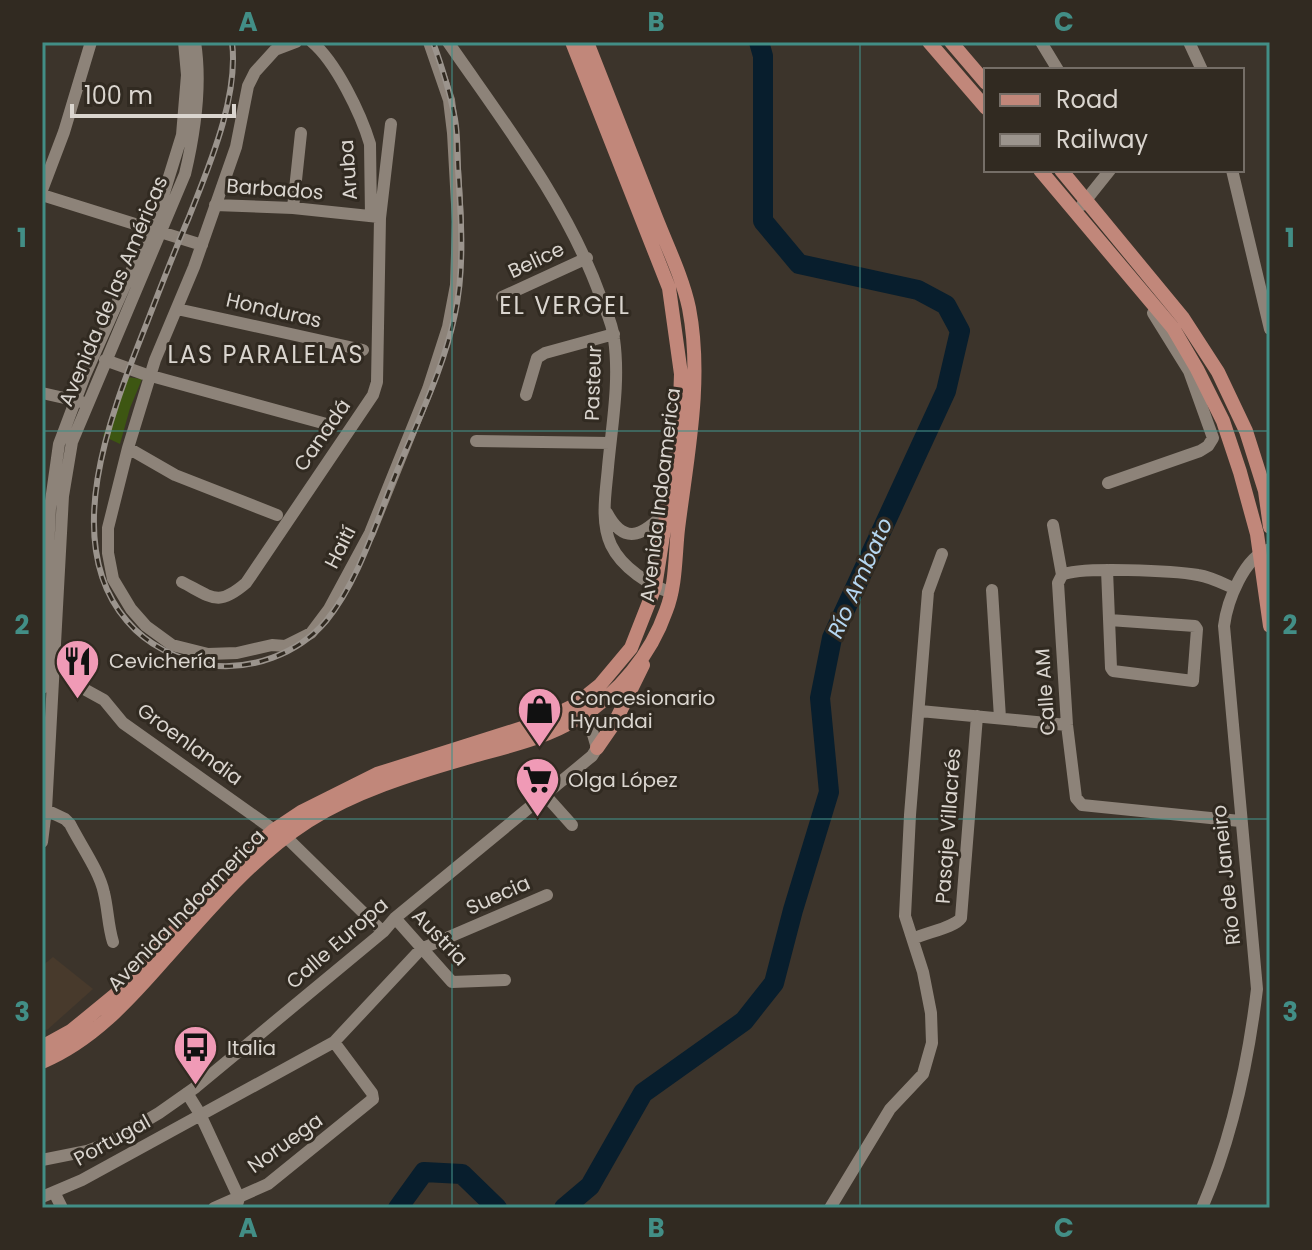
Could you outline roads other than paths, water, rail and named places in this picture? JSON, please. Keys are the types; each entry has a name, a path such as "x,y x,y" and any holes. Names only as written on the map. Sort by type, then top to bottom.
{"main road":[{"name":"Avenida Indoamerica","path":"572,42 669,288 681,374 679,427 655,587 631,648 580,710"},
{"name":"Avenida Indoamerica","path":"42,1047 71,1031 115,995 234,866 280,833 372,790 465,758 500,751 541,737 617,688 644,654 660,627 672,593 695,397 694,353 688,306 587,42"},
{"path":"929,42 984,106"},
{"path":"951,42 984,81"},
{"path":"1042,172 1173,328 1197,369 1223,421 1265,550 1270,626"},
{"path":"1063,172 1183,318 1218,372 1268,487 1270,527"},
{"path":"597,748 606,738 639,676 644,654"},
{"name":"Avenida Indoamerica","path":"42,1062 61,1054 94,1031 142,985 280,833"}],"street":[{"path":"91,42 42,192 198,244"},
{"name":"Avenida de las Américas","path":"80,401 105,360 157,229 182,135 187,75 184,42"},
{"name":"Avenida de las Américas","path":"42,842 46,810 50,508 59,444 185,174 192,142 198,80 195,42"},
{"path":"177,309 198,244 236,147 248,86 255,72 275,50 296,42"},
{"name":"Aruba","path":"312,42 323,52 357,104 370,144 376,217"},
{"name":"Haití","path":"177,309 147,374 108,528 108,553 113,579 131,609 146,626 172,645 208,654 285,646 311,633 329,609 370,533 428,389 448,327 456,285 455,155 449,100 429,42"},
{"name":"Pasteur","path":"448,42 516,140 587,258 614,334 617,367 604,506 607,532 612,547 626,565 655,587 672,593"},
{"path":"1041,42 1057,68"},
{"path":"1189,42 1201,68"},
{"name":"Canadá","path":"182,582 220,599 230,597 246,583 349,428 367,406 377,382 376,217 391,124"},
{"path":"293,208 301,133"},
{"path":"1076,212 1108,172"},
{"path":"1232,172 1270,329"},
{"name":"Barbados","path":"215,205 293,208 376,217"},
{"name":"Belice","path":"502,297 587,258"},
{"path":"1108,483 1200,451 1213,438 1189,371 1157,319 1119,272 1119,263"},
{"name":"Honduras","path":"177,309 363,350"},
{"path":"526,395 537,358 614,334"},
{"path":"105,360 330,425"},
{"path":"42,393 80,401"},
{"path":"476,441 610,443"},
{"path":"128,448 184,479 277,515"},
{"path":"604,506 614,526 633,535 644,532 667,511"},
{"name":"Calle AM","path":"1053,525 1062,575 1058,583 1067,725 1076,798 1082,805 1240,821"},
{"name":"Río de Janeiro","path":"1202,1208 1226,1148 1250,1047 1257,989 1224,626 1226,606 1233,588 1265,550"},
{"path":"830,1208 890,1109 923,1074 932,1043 931,1013 905,916 928,592 942,554"},
{"path":"1107,570 1109,620 1113,671 1193,681 1195,626 1109,620"},
{"path":"1062,575 1069,571 1107,570 1198,575 1233,588"},
{"name":"Avenida de las Américas","path":"42,688 49,580"},
{"path":"992,590 1000,718"},
{"name":"Groenlandia","path":"84,689 104,700 123,723 280,833 383,932"},
{"path":"580,710 597,748"},
{"path":"920,711 1067,725"},
{"name":"Pasaje Villacrés","path":"913,939 936,928 952,926 961,918 977,716"},
{"name":"Calle Europa","path":"42,1160 87,1151 110,1142 187,1093 546,796 597,748"},
{"path":"546,796 572,825"},
{"path":"46,810 70,824 99,881 104,891 113,942"},
{"name":"Suecia","path":"421,949 547,895"},
{"name":"Austria","path":"395,918 452,982 505,980"},
{"name":"Portugal","path":"48,1194 82,1180 334,1042 421,949"},
{"name":"Noruega","path":"214,1208 238,1203 268,1184 373,1099 372,1093 334,1042"},
{"path":"187,1093 200,1114 238,1203"},
{"path":"48,1194 62,1208"}],"waterway":[{"name":"Río Ambato","path":"564,1208 590,1186 643,1093 744,1021 774,983 829,792 820,698 832,638 946,391 960,331 946,305 918,290 799,264 763,221 763,56 759,42"},
{"name":"Río Ambato","path":"398,1208 424,1172 462,1174 497,1208"}],"railway":[{"path":"232,42 231,85 221,131 119,395 98,474 94,514 96,553 107,589 127,621 144,637 174,655 197,663 224,666 257,662 288,651 315,633 338,605 366,549 444,354 458,296 461,224 456,125 433,42"}],"place":[{"name":"Cevichería","path":"78,700"},
{"name":"Concesionario Hyundai","path":"539,748"},
{"name":"Olga López","path":"537,819"},
{"name":"Italia","path":"196,1087"}],"district":[{"name":"EL VERGEL","path":"565,305"},
{"name":"LAS PARALELAS","path":"266,354"}]}
